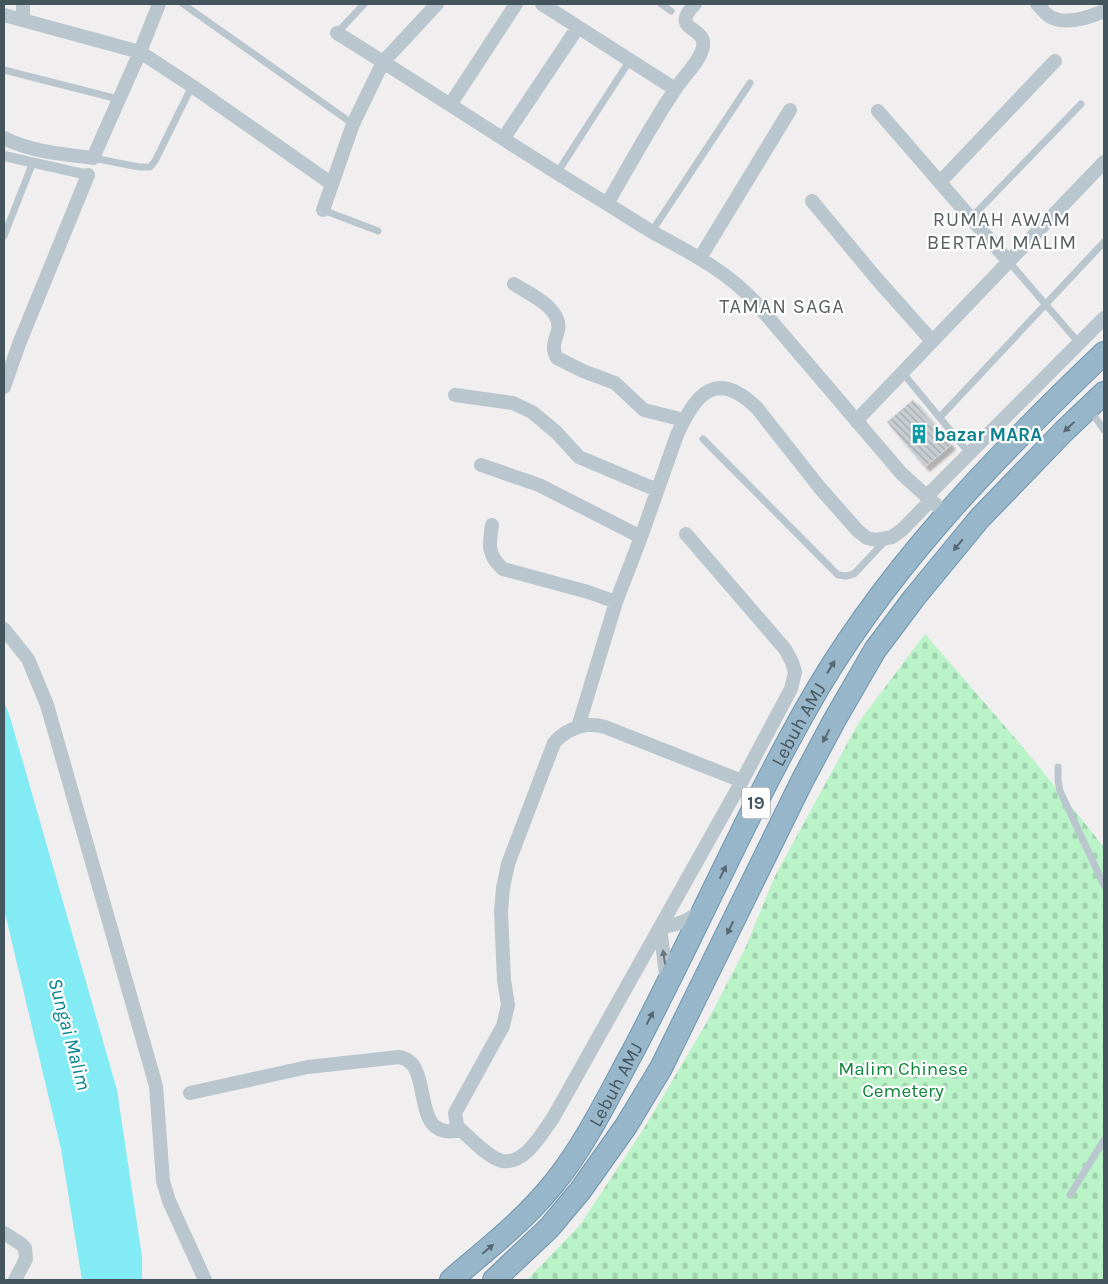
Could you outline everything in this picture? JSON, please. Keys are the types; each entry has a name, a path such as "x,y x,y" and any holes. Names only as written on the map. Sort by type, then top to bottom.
{"highway":[{"name":"Lebuh AMJ","path":"451,1280 521,1220 555,1183 571,1160 597,1118 668,986 760,794 823,679 848,639 888,584 934,504 1060,395 1104,353"},
{"name":"Lebuh AMJ","path":"494,1280 549,1228 603,1160 631,1118 661,1068 680,1031 820,747 875,650 914,598 979,519 1064,431 1096,401"}],"street":[{"path":"23,4 23,20"},
{"path":"4,138 13,143 46,151 93,158 160,4"},
{"path":"323,210 354,124 383,62 437,4"},
{"path":"450,105 516,4"},
{"path":"542,4 675,89"},
{"path":"607,204 675,89 701,54 704,43 699,34 685,20 685,16 695,4"},
{"path":"1037,4 1049,16 1070,22 1104,12"},
{"path":"4,15 140,52 332,184"},
{"path":"503,139 578,27"},
{"path":"337,33 607,204 700,258 744,289 901,473 934,504"},
{"path":"940,182 1055,61"},
{"path":"700,258 790,110"},
{"path":"878,110 1009,262"},
{"path":"4,156 88,175 4,385"},
{"path":"856,421 1104,162"},
{"path":"812,202 932,341"},
{"path":"514,284 544,303 554,314 558,325 553,347 557,358 583,371 615,383 644,410 684,420"},
{"path":"578,727 616,602 657,490 684,420 694,405 707,392 720,387 733,390 746,397 758,408 820,488 858,531 867,538 876,540 888,538 903,530 934,504 969,453 1104,318"},
{"path":"455,394 522,406 556,432 578,457 657,490"},
{"path":"481,465 539,485 641,537"},
{"path":"492,526 490,554 494,561 503,569 588,592 616,602"},
{"path":"686,534 786,649 795,672 791,689 742,781 553,1118 528,1150 519,1158 501,1161 486,1152 461,1130 457,1125 455,1114 503,1026 508,1004 504,980 501,912 503,888 508,864 554,743 558,738 578,727 592,724 742,781"},
{"path":"4,629 28,659 47,705 156,1086 163,1181 169,1201 205,1280"},
{"path":"660,927 676,925 692,918 707,905"},
{"path":"660,927 668,986"},
{"path":"190,1093 308,1067 399,1057 406,1058 415,1068 430,1121 443,1132 461,1130"},
{"path":"4,1233 25,1248 26,1259 15,1280"}],"lane":[{"path":"183,4 354,124"},
{"path":"337,33 364,4"},
{"path":"660,4 670,11"},
{"path":"557,173 630,60"},
{"path":"4,70 118,99"},
{"path":"652,231 750,83"},
{"path":"93,158 139,167 147,168 152,166 192,86"},
{"path":"971,218 1081,104"},
{"path":"4,236 33,162"},
{"path":"323,210 378,231"},
{"path":"940,417 1104,242"},
{"path":"1009,262 1079,343"},
{"path":"902,372 969,453"},
{"path":"1096,401 1104,430"},
{"path":"703,439 838,575 854,574 888,538"},
{"path":"1058,767 1060,792 1104,885"},
{"path":"1070,1194 1104,1140"}],"green space":[{"name":"Malim Chinese Cemetery","path":"925,634 1027,752 1104,847 1104,1280 527,1280 580,1225 646,1125 707,1022 744,951 775,876 859,722"}],"water":[{"name":"Sungai Malim","path":"4,701 117,1090 142,1257 142,1280 82,1280 61,1149 4,909"}],"building":[{"name":"bazar MARA","path":"913,400 951,445 925,467 887,422"}],"place":[{"name":"bazar MARA","path":"919,434"}],"district":[{"name":"RUMAH AWAM BERTAM MALIM","path":"1002,230"},
{"name":"TAMAN SAGA","path":"782,306"}]}
